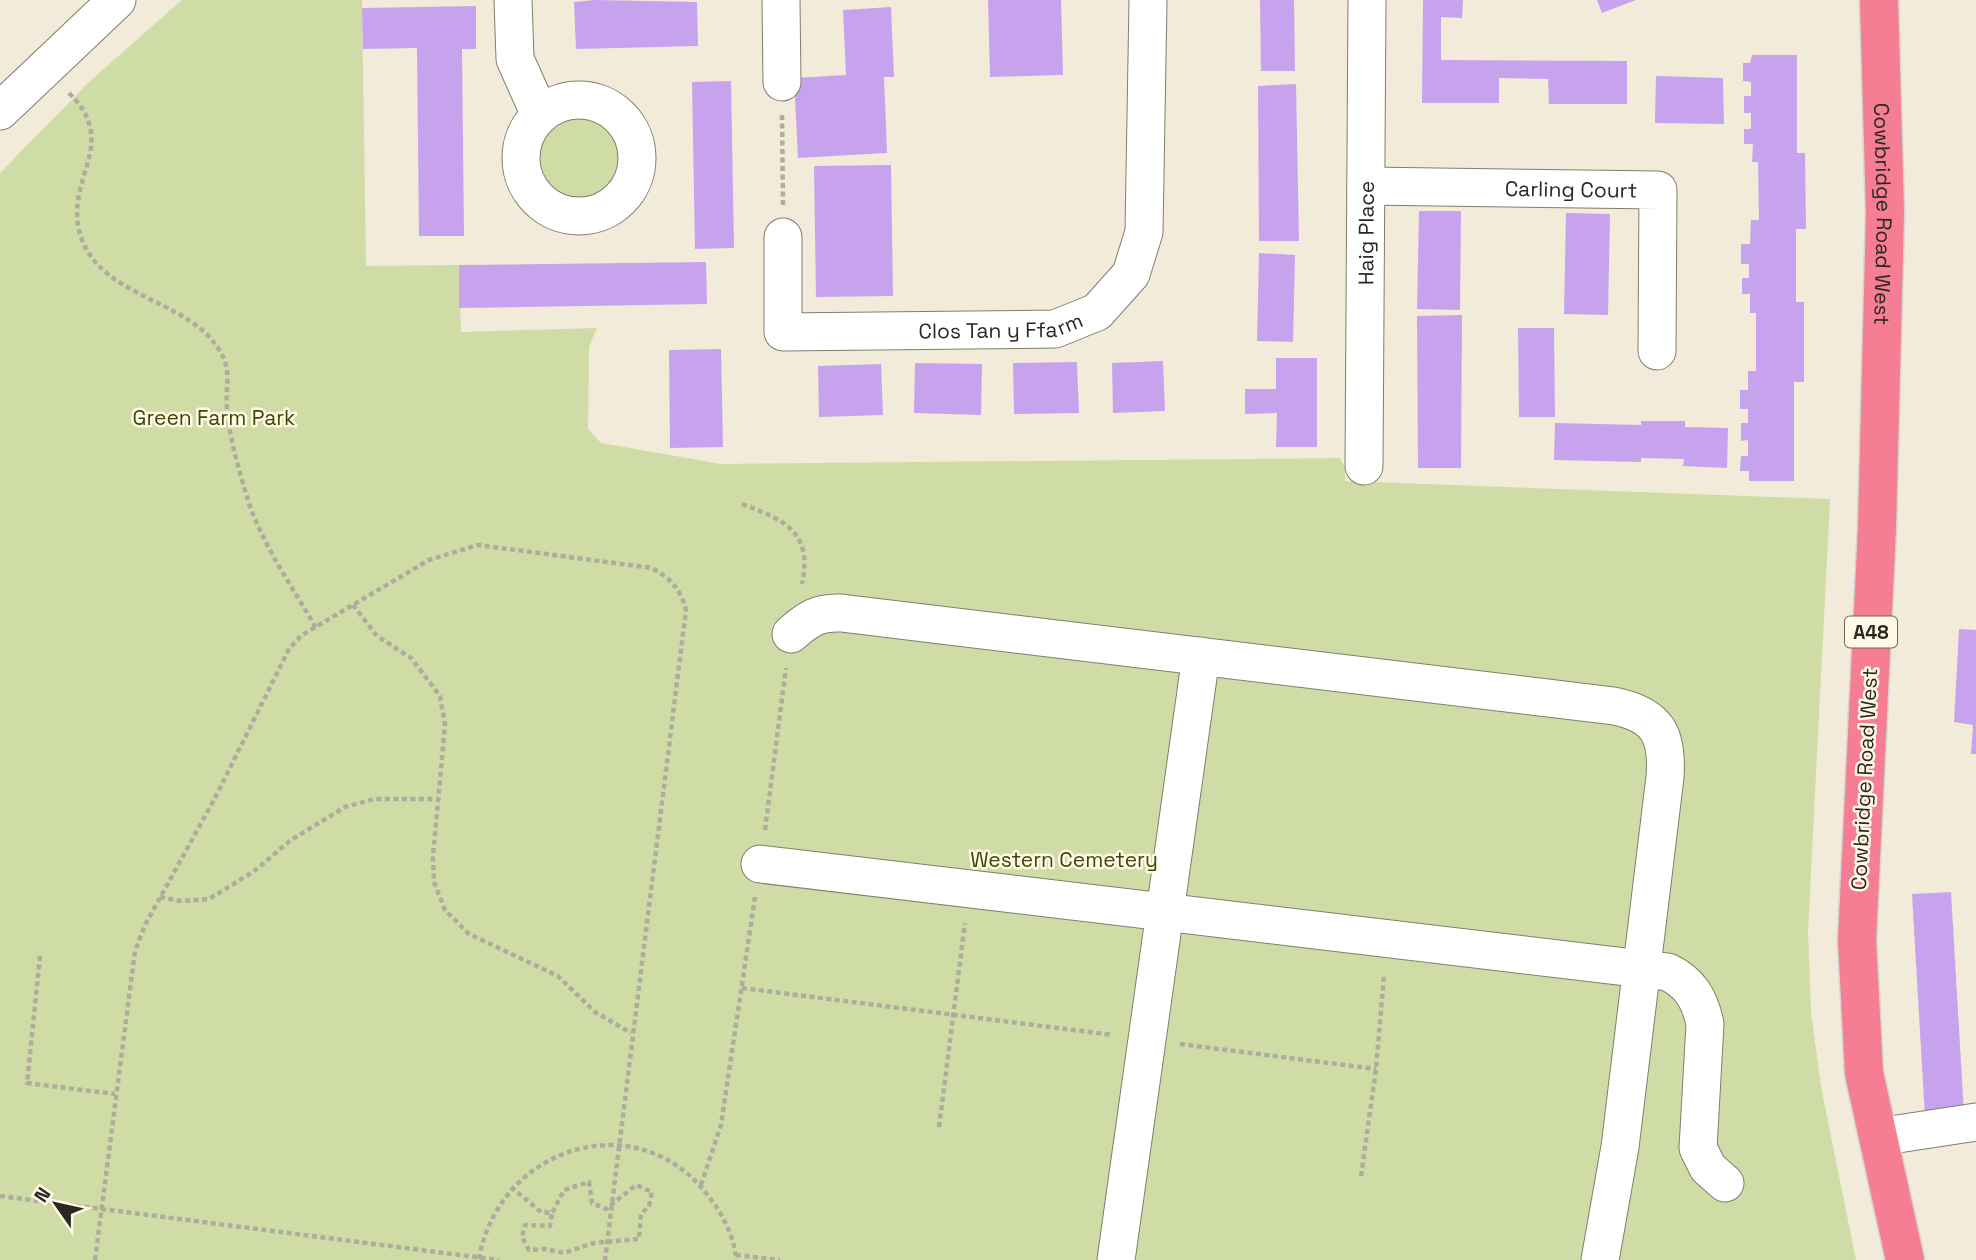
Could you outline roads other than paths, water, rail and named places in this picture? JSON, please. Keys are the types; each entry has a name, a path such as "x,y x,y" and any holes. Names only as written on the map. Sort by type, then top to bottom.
{"highway":[{"name":"Cowbridge Road West","path":"1879,0 1885,214 1877,528 1857,940 1864,1073 1905,1260"}],"street":[{"path":"0,111 117,0"},
{"path":"513,0 515,59 540,115"},
{"path":"781,0 782,82"},
{"name":"Clos Tan y Ffarm","path":"783,237 783,332 1055,329 1097,312 1131,274 1144,232 1148,0"},
{"name":"Haig Place","path":"1364,466 1367,0"},
{"name":"Carling Court","path":"1366,186 1658,190 1657,351"},
{"path":"791,634 810,618 823,612 841,612 1614,706 1640,714 1654,724 1662,736 1666,753 1620,1147 1600,1260"},
{"path":"1116,1260 1201,656"},
{"path":"760,864 1165,914 1642,966 1678,977 1691,989 1702,1010 1705,1024 1698,1148 1709,1168 1725,1183"},
{"path":"1878,1137 1976,1122"}],"park label":[{"name":"Green Farm Park","path":"214,417"},
{"name":"Western Cemetery","path":"1064,859"}]}
